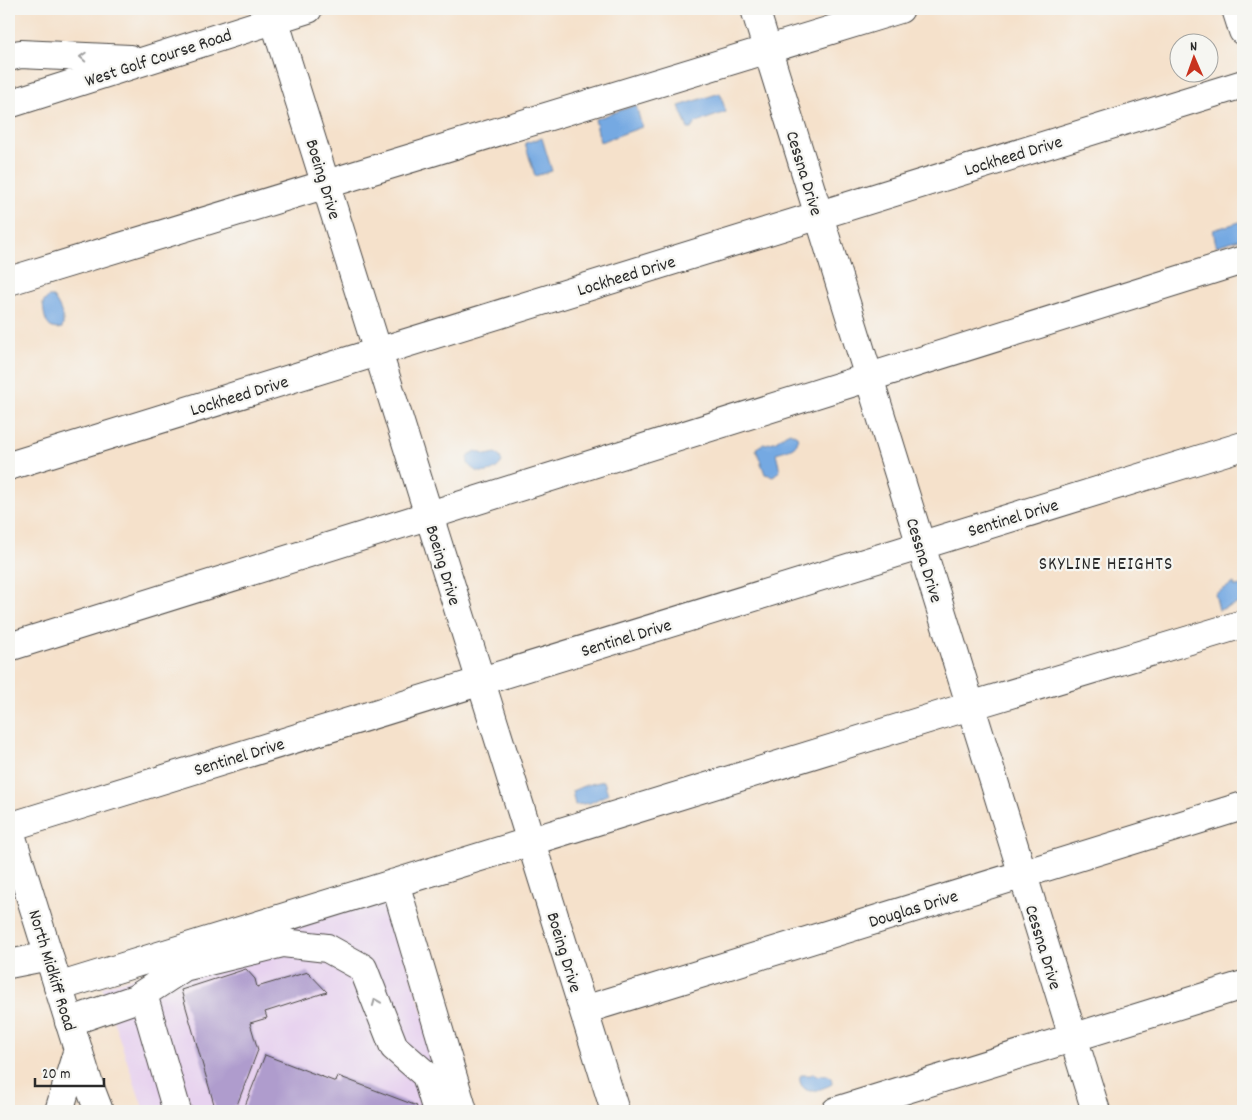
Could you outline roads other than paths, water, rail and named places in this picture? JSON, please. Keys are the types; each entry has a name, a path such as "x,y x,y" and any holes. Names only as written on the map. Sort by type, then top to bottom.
{"street":[{"name":"West Golf Course Road","path":"9,104 308,9"},
{"name":"Cessna Drive","path":"755,9 1096,1111"},
{"path":"9,281 900,9"},
{"path":"1236,9 1243,31"},
{"name":"Boeing Drive","path":"274,19 615,1111"},
{"path":"9,57 20,54 150,60"},
{"name":"Lockheed Drive","path":"9,466 1243,84"},
{"path":"9,647 428,514 1243,260"},
{"name":"Sentinel Drive","path":"9,828 1243,446"},
{"path":"58,987 970,706 1243,624"},
{"name":"Douglas Drive","path":"584,1010 1243,806"},
{"name":"North Midkiff Road","path":"9,828 69,1022 99,1111"},
{"path":"395,883 463,1111"},
{"path":"69,1022 135,999 184,967 283,943 327,948 363,968 394,1047 426,1075 437,1111"},
{"path":"9,964 49,956"},
{"path":"836,1111 1243,985"},
{"path":"143,994 177,1111"},
{"path":"58,1111 78,1049"}],"water":[{"path":"720,93 726,112 695,123 691,129 688,129 679,106"},
{"path":"636,105 642,127 600,142 595,119"},
{"path":"542,138 552,171 535,176 525,143"},
{"path":"1243,221 1243,238 1216,246 1213,230"},
{"path":"48,297 53,297 60,308 63,320 62,328 52,328 46,322 43,303"},
{"path":"790,432 797,436 797,443 791,448 776,453 780,471 773,476 765,474 756,449 761,445 776,441"},
{"path":"476,451 486,455 496,453 502,462 495,469 488,472 474,470 469,466 468,461 470,456"},
{"path":"1234,583 1235,587 1243,586 1243,602 1219,610 1215,594"},
{"path":"604,781 608,794 590,803 575,805 572,791 586,785"},
{"path":"813,1073 816,1076 829,1076 832,1084 815,1091 807,1090 800,1081 801,1075 811,1075"}],"district":[{"name":"SKYLINE HEIGHTS","path":"1106,562"}]}
